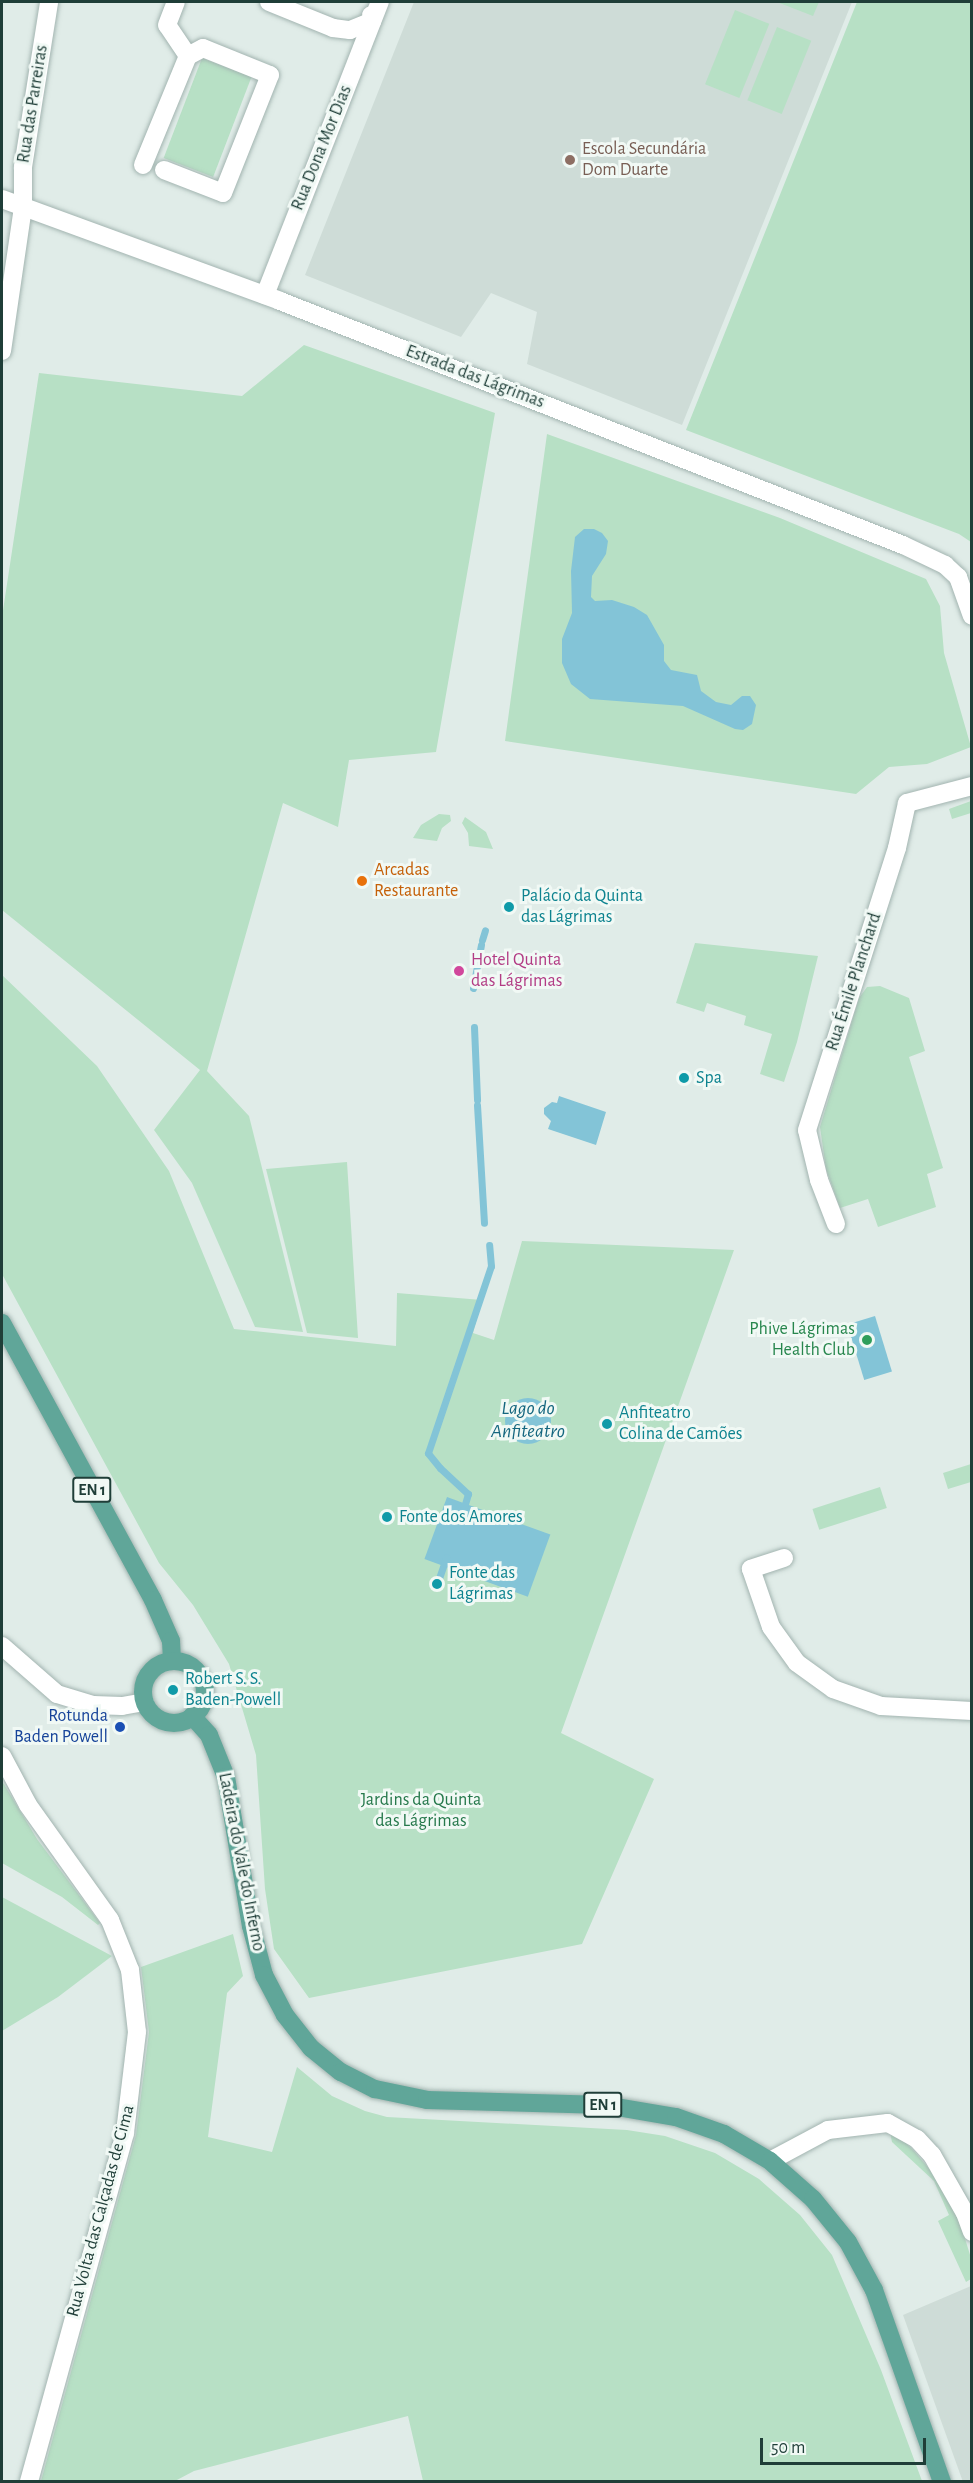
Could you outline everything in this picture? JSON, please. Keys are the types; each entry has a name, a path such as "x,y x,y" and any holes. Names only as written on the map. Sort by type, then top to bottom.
{"main road":[{"name":"EN 1","path":"2,1323 153,1599 171,1641 172,1661"},
{"path":"172,1661 194,1668 204,1683 203,1700 192,1716 179,1722 162,1720 149,1709 143,1692 149,1673 156,1666 172,1661"},
{"name":"Ladeira do Vale do Inferno","path":"192,1716 209,1735 226,1777 251,1926 264,1975 285,2015 311,2048 340,2072 375,2089 427,2100 606,2105 676,2117 724,2134 770,2162 813,2199 848,2242 868,2281 942,2481"}],"street":[{"name":"Rua das Parreiras","path":"2,351 23,207 23,166 49,2"},
{"path":"176,2 166,25 188,56"},
{"path":"269,2 333,28 350,30 372,21 369,2"},
{"name":"Rua Dona Mor Dias","path":"265,295 380,2"},
{"path":"143,165 188,56 203,48 270,75 223,193 164,170"},
{"name":"Estrada das Lágrimas","path":"2,199 265,295 903,544 945,565 958,577 972,616"},
{"name":"Rua Émile Planchard","path":"836,1224 819,1180 807,1130 897,848 907,803 972,786"},
{"path":"784,1558 751,1569 771,1627 797,1664 833,1689 882,1706 972,1711"},
{"path":"2,1646 57,1694 93,1705 122,1706 145,1702"},
{"name":"Rua Volta das Calçadas de Cima","path":"2,1756 28,1805 110,1920 130,1970 137,2032 125,2133 29,2481"},
{"path":"770,2162 828,2130 888,2123 917,2139 943,2173 972,2232"}],"shaded area":[{"name":"Escola Secundária Dom Duarte","path":"414,2 852,2 682,425 527,364 537,312 491,293 461,337 305,275"},
{"path":"971,2286 972,2481 963,2482 903,2315"}],"green space":[{"path":"777,2 819,2 813,16"},
{"path":"857,2 971,2 971,542 959,534 686,430"},
{"path":"735,10 769,24 739,98 705,84"},
{"path":"777,27 811,41 782,114 747,100"},
{"path":"202,58 251,77 213,177 164,158"},
{"path":"304,345 495,413 436,752 349,760 338,827 283,803 207,1071 249,1116 303,1332 255,1327 192,1183 154,1130 200,1070 2,910 2,617 39,373 242,396"},
{"path":"547,434 780,518 926,579 940,606 944,653 971,747 927,764 889,767 856,794 505,741"},
{"path":"971,801 971,813 952,819 949,809"},
{"path":"439,814 450,815 451,821 442,828 437,841 413,838 421,825"},
{"path":"465,817 486,832 493,849 469,846 468,833 462,823"},
{"path":"695,943 818,956 797,1042 784,1082 760,1074 772,1034 744,1025 746,1016 707,1003 704,1012 676,1003"},
{"name":"Jardins da Quinta das Lágrimas","path":"2,975 97,1066 169,1171 234,1329 396,1346 397,1293 482,1300 473,1333 494,1340 522,1241 734,1250 561,1733 654,1779 582,1944 309,1998 274,1949 265,1889 256,1755 229,1664 193,1605 159,1563 2,1274"},
{"path":"880,986 909,998 925,1051 909,1057 943,1168 927,1174 936,1207 878,1227 868,1199 840,1208 826,1169 820,1127 859,998 867,987"},
{"path":"347,1162 358,1338 307,1333 266,1169"},
{"path":"971,1464 971,1482 948,1489 943,1473"},
{"path":"880,1487 887,1508 819,1530 812,1509"},
{"path":"2,1781 37,1839 100,1923 98,1925 62,1897 2,1863"},
{"path":"2,1897 112,1956 58,1997 2,2031"},
{"path":"233,1934 243,1976 227,1993 208,2137 272,2152 297,2067 332,2096 365,2111 387,2117 627,2130 665,2136 715,2153 759,2179 800,2215 832,2255 881,2370 922,2481 423,2481 408,2416 194,2471 175,2481 41,2481 136,2135 149,2032 141,1967"},
{"path":"890,2132 896,2133 937,2178 958,2216 971,2258 971,2279 966,2282 938,2221 949,2215 934,2181 892,2142"}],"water":[{"path":"584,529 594,529 602,533 608,541 606,554 592,576 591,597 595,601 612,600 634,607 647,615 664,645 664,661 671,670 697,675 701,691 716,702 731,705 742,696 750,696 756,705 752,724 743,730 735,729 683,706 590,699 571,684 562,663 562,639 572,613 571,571 575,537"},
{"path":"559,1096 606,1112 596,1145 548,1129 551,1121 544,1114 544,1108 552,1102 557,1103"},
{"path":"875,1316 892,1371 864,1380 847,1324"},
{"name":"Lago do Anfiteatro","path":"528,1398 544,1405 551,1421 544,1437 528,1444 512,1437 505,1421 512,1405"},
{"path":"447,1497 550,1535 528,1597 424,1559"}],"waterway":[{"path":"482,940 485,930"},
{"path":"473,988 481,945"},
{"path":"474,1027 477,1100"},
{"path":"477,1105 484,1223"},
{"path":"463,1511 468,1494 440,1468 428,1453 491,1266 489,1245"},
{"path":"437,1584 446,1558"}],"place":[{"name":"Escola Secundária Dom Duarte","path":"570,160"},
{"name":"Arcadas Restaurante","path":"362,881"},
{"name":"Palácio da Quinta das Lágrimas","path":"509,907"},
{"name":"Hotel Quinta das Lágrimas","path":"459,971"},
{"name":"Spa","path":"684,1078"},
{"name":"Phive Lágrimas Health Club","path":"867,1340"},
{"name":"Anfiteatro Colina de Camões","path":"607,1424"},
{"name":"Fonte dos Amores","path":"387,1517"},
{"name":"Fonte das Lágrimas","path":"437,1584"},
{"name":"Robert S. S. Baden-Powell","path":"173,1690"},
{"name":"Rotunda Baden Powell","path":"120,1727"}]}
